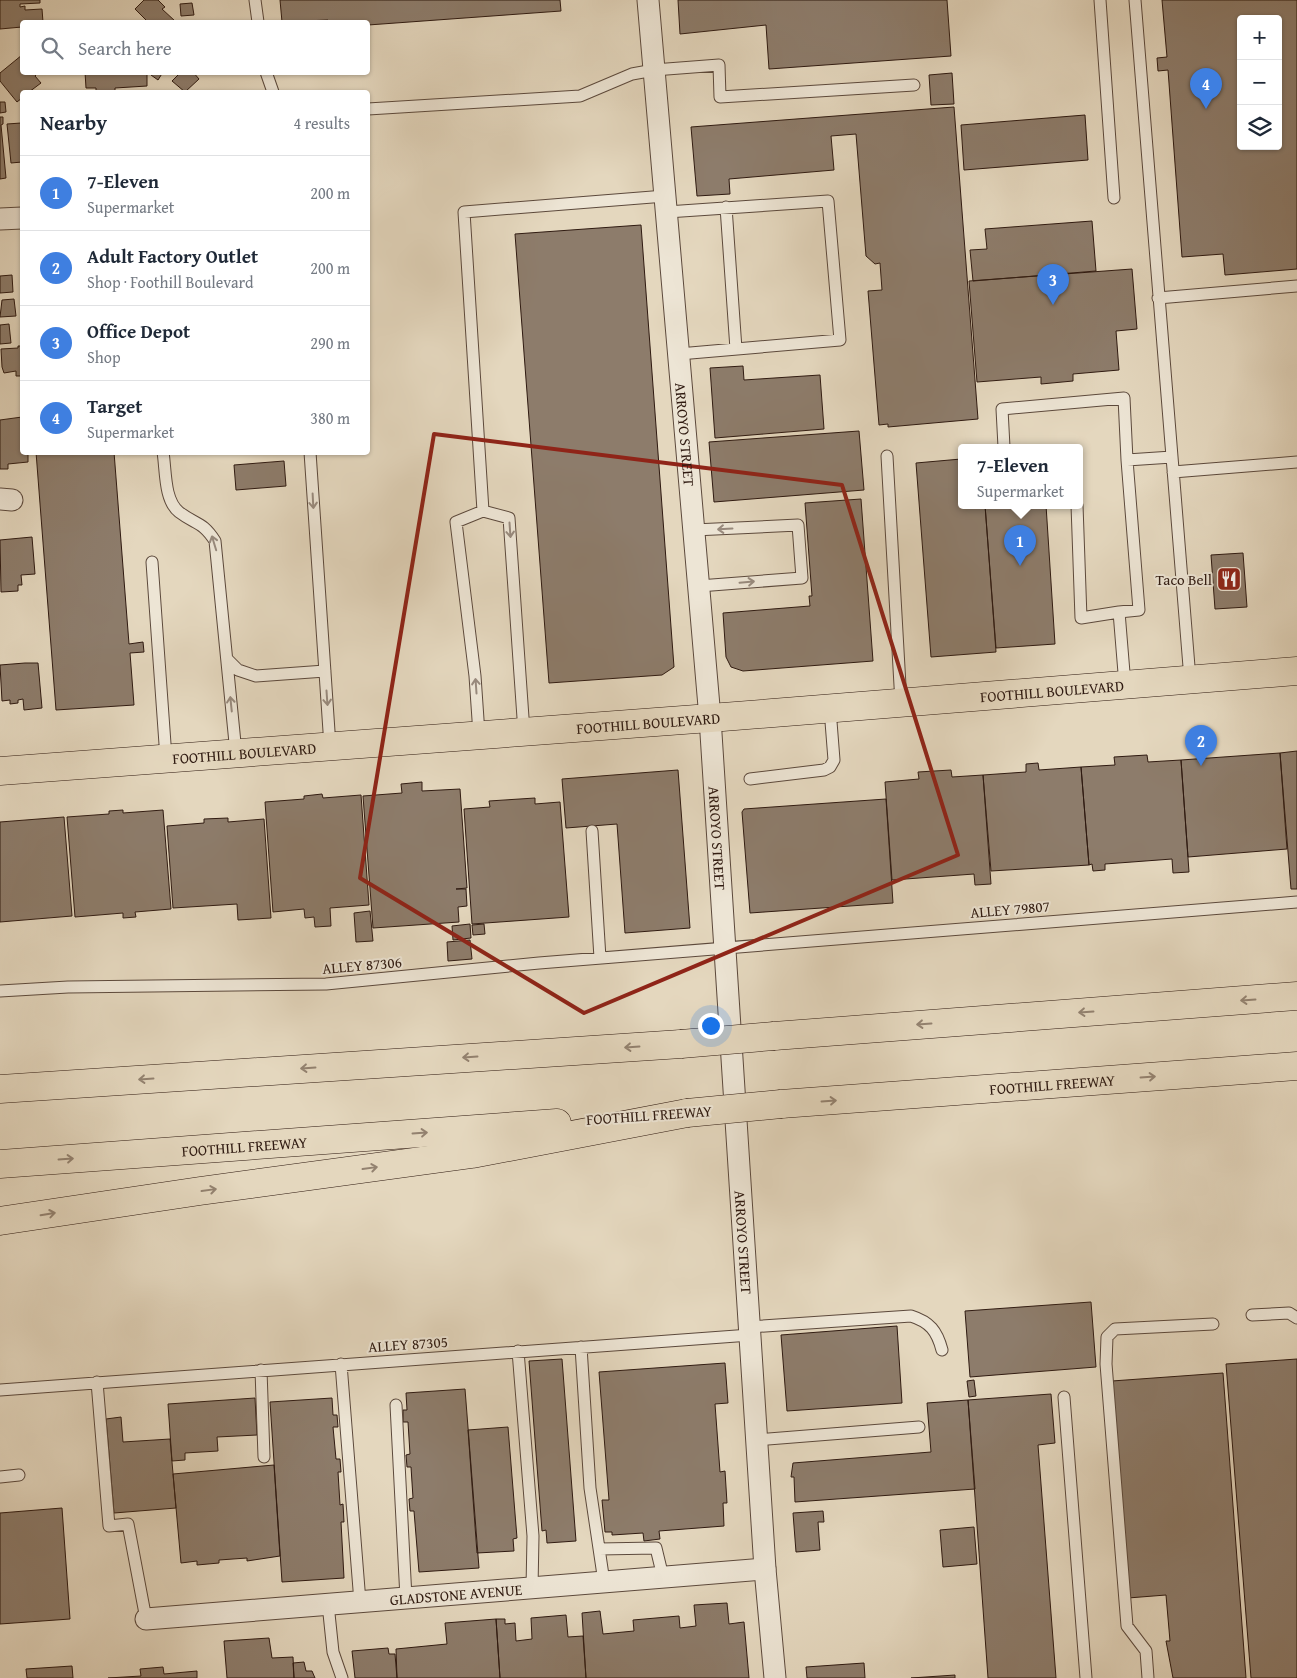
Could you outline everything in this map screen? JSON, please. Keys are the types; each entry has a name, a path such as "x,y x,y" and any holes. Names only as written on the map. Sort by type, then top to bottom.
{"main road":[{"name":"FOOTHILL BOULEVARD","path":"0,771 710,718 1297,671"},
{"path":"8,1086 681,1044 1297,996"},
{"name":"FOOTHILL FREEWAY","path":"0,1164 1297,1066"},
{"path":"0,1221 200,1191 472,1154 687,1113"}],"street":[{"name":"ARROYO STREET","path":"648,0 710,718 756,1440 775,1678"},
{"path":"0,219 20,218"},
{"name":"GLADSTONE AVENUE","path":"146,1619 765,1569"}],"lane":[{"path":"255,0 258,20"},
{"path":"1100,0 1114,198"},
{"path":"1135,0 1190,679"},
{"path":"370,109 580,96 632,74 654,70 719,65 720,97 914,85"},
{"path":"267,75 272,90"},
{"path":"483,511 464,212 666,204 726,208 828,201 840,340 679,354"},
{"path":"726,208 736,349"},
{"path":"1158,298 1297,286"},
{"path":"1004,444 1002,409 1124,398 1139,610 1081,618 1077,509"},
{"path":"163,455 170,499 178,511 206,527 215,541 236,753"},
{"path":"310,455 330,746"},
{"path":"886,456 901,703"},
{"path":"1127,460 1172,457"},
{"path":"1173,472 1297,462"},
{"path":"479,734 475,676 456,522 483,511 509,518 524,732"},
{"path":"694,530 798,525 802,578 698,586"},
{"path":"152,562 166,758"},
{"path":"1119,612 1125,685"},
{"path":"227,659 238,670 256,676 324,671"},
{"path":"750,779 824,770 830,766 834,760 830,708"},
{"path":"592,831 600,958"},
{"name":"ALLEY 79807","path":"725,949 1297,902"},
{"name":"ALLEY 87306","path":"0,991 326,984 600,958 725,949"},
{"path":"1252,1316 1289,1313 1297,1318"},
{"name":"ALLEY 87305","path":"0,1390 581,1347 910,1316 932,1326 938,1336 942,1350"},
{"path":"1148,1678 1146,1651 1127,1626 1106,1364 1107,1337 1115,1329 1213,1324"},
{"path":"581,1347 590,1488 604,1582"},
{"path":"518,1351 533,1536 532,1588"},
{"path":"341,1364 360,1602"},
{"path":"261,1370 264,1457"},
{"path":"97,1382 109,1526 128,1524 146,1619"},
{"path":"1064,1397 1086,1678"},
{"path":"396,1405 406,1598"},
{"path":"756,1440 920,1427"},
{"path":"0,1477 19,1475"},
{"path":"599,1549 656,1548 663,1577"},
{"path":"328,1604 333,1652 342,1678"}],"highlighted area":[{"path":"434,434 842,485 958,855 584,1013 360,878"}],"building":[{"path":"0,0 40,0 40,3 20,4 20,7 25,6 25,10 42,9 43,20 20,20 20,27 0,29"},
{"path":"144,0 158,0 165,7 162,9 174,20 146,20 135,9"},
{"path":"280,0 560,0 561,11 370,25 370,20 282,20"},
{"path":"678,0 947,0 951,56 769,69 766,25 680,34"},
{"path":"1162,0 1297,0 1297,269 1225,275 1223,254 1182,257 1168,70 1158,71 1157,58 1167,57"},
{"path":"192,3 194,15 181,16 180,4"},
{"path":"20,57 20,75 36,75 41,83 32,90 20,90 20,100 17,102 0,81 0,73"},
{"path":"952,73 954,104 931,105 929,75"},
{"path":"85,75 147,75 147,86 115,88 115,90 86,88"},
{"path":"151,75 161,75 158,80"},
{"path":"178,75 196,75 199,79 187,90 183,90 172,81"},
{"path":"0,102 5,102 6,112 0,113"},
{"path":"954,107 978,419 888,427 888,424 879,425 868,291 882,290 880,263 875,264 866,256 856,134 831,136 834,170 729,179 730,194 697,196 691,127"},
{"path":"1085,115 1088,160 964,170 961,125"},
{"path":"0,117 3,117 3,124 1,125 6,178 0,179"},
{"path":"20,123 20,162 11,163 7,124"},
{"path":"1092,221 1096,271 973,281 970,250 987,249 985,229"},
{"path":"641,225 674,667 662,675 549,683 515,234"},
{"path":"1132,269 1137,329 1116,331 1119,370 1073,374 1073,381 1041,384 1041,377 977,382 969,281"},
{"path":"12,275 13,292 0,293 0,276"},
{"path":"14,299 16,316 0,317 2,300"},
{"path":"9,324 11,343 0,344 0,325"},
{"path":"20,346 20,376 16,376 16,371 4,373 1,349 18,348"},
{"path":"743,366 744,380 820,375 824,429 715,438 710,368"},
{"path":"20,417 20,455 28,455 28,462 8,464 8,469 0,469 0,420"},
{"path":"859,431 864,490 714,502 709,442"},
{"path":"36,455 114,455 129,644 143,642 144,652 130,653 134,705 56,710"},
{"path":"958,459 958,509 985,509 996,652 931,657 916,463"},
{"path":"284,461 286,486 236,490 234,465"},
{"path":"861,499 873,661 743,671 731,667 726,657 723,613 810,606 809,596 812,596 805,503"},
{"path":"985,509 1046,509 1055,644 996,648"},
{"path":"32,537 35,574 21,575 22,585 18,585 18,591 1,592 0,540"},
{"name":"Taco Bell","path":"1243,553 1247,607 1215,609 1211,555"},
{"path":"38,663 42,708 24,710 23,699 18,700 18,703 10,704 10,700 2,701 0,665"},
{"path":"1297,751 1297,889 1291,889 1280,753"},
{"path":"1280,753 1287,849 1188,857 1181,760"},
{"path":"1147,755 1148,762 1181,760 1189,872 1173,873 1172,859 1105,864 1105,870 1093,871 1092,864 1089,865 1081,767 1115,765 1114,757"},
{"path":"1038,763 1039,770 1081,767 1089,865 991,871 983,775 1026,772 1026,764"},
{"path":"678,770 690,928 625,933 617,824 566,828 562,779"},
{"path":"951,770 952,777 983,775 991,884 975,885 974,874 892,880 885,782 919,779 918,772"},
{"path":"422,782 422,791 460,789 467,888 456,889 466,889 467,906 458,907 459,922 373,928 363,796 402,793 401,784"},
{"path":"322,794 323,798 361,795 369,905 330,908 331,926 315,927 314,917 305,918 304,909 273,912 265,802 304,799 304,796"},
{"path":"535,798 535,804 560,802 569,917 472,924 464,809 490,807 489,801"},
{"path":"886,799 893,903 750,913 742,812 744,809"},
{"path":"123,810 123,813 163,810 171,909 135,912 136,917 123,918 123,913 75,917 67,817 109,814 109,811"},
{"path":"64,817 72,916 0,922 0,822"},
{"path":"228,818 228,822 264,819 271,918 238,920 237,904 173,908 167,826 204,823 204,819"},
{"path":"370,911 373,941 356,942 354,913"},
{"path":"470,924 471,938 453,940 452,926"},
{"path":"484,924 485,934 473,935 472,925"},
{"path":"470,940 472,959 448,961 447,942"},
{"path":"1091,1302 1096,1367 970,1377 965,1311"},
{"path":"897,1326 902,1403 787,1411 781,1335"},
{"path":"562,1359 576,1541 547,1543 546,1530 542,1531 529,1361"},
{"path":"1297,1359 1297,1678 1251,1678 1226,1364"},
{"path":"725,1363 728,1403 715,1404 720,1472 725,1471 727,1503 723,1503 724,1526 659,1531 660,1539 644,1541 643,1533 612,1535 612,1532 605,1532 602,1500 609,1500 599,1372"},
{"path":"1223,1373 1246,1678 1173,1678 1166,1641 1170,1641 1166,1595 1128,1598 1112,1381"},
{"path":"974,1380 976,1396 969,1397 967,1381"},
{"path":"465,1389 479,1568 419,1572 414,1511 410,1511 409,1499 413,1498 411,1467 407,1467 406,1455 410,1454 408,1422 403,1422 403,1410 407,1410 406,1393"},
{"path":"1051,1394 1055,1443 1038,1445 1056,1678 988,1678 968,1400"},
{"path":"255,1398 257,1435 217,1437 218,1451 185,1453 185,1460 172,1461 168,1404"},
{"path":"332,1398 333,1415 337,1415 338,1427 333,1427 336,1459 340,1459 341,1472 338,1472 340,1505 343,1504 344,1522 341,1522 344,1578 282,1582 270,1402"},
{"path":"968,1400 975,1489 795,1502 794,1477 791,1477 793,1463 931,1452 927,1403"},
{"path":"121,1417 123,1442 170,1439 176,1508 114,1513 106,1419"},
{"path":"508,1427 517,1538 513,1539 514,1551 477,1553 468,1430"},
{"path":"274,1465 280,1556 247,1561 247,1558 219,1560 219,1563 197,1565 197,1561 181,1563 173,1474"},
{"path":"62,1508 70,1619 0,1624 0,1513"},
{"path":"823,1511 824,1522 818,1522 820,1550 796,1552 793,1513"},
{"path":"974,1527 977,1564 943,1567 940,1530"},
{"path":"727,1603 729,1624 744,1622 749,1678 586,1678 582,1613 600,1611 603,1634 634,1631 633,1620 679,1616 680,1628 696,1626 694,1605"},
{"path":"566,1615 568,1637 583,1636 586,1678 500,1678 496,1619 505,1619 505,1624 515,1623 516,1641 532,1639 531,1618"},
{"path":"496,1619 500,1678 397,1678 396,1649 447,1644 445,1623"},
{"path":"269,1638 272,1658 293,1657 294,1678 227,1678 224,1641"},
{"path":"388,1648 389,1654 395,1654 397,1678 355,1678 352,1651"},
{"path":"304,1662 306,1671 312,1671 315,1678 294,1678 293,1663"},
{"path":"864,1663 865,1678 807,1678 806,1667"},
{"path":"72,1666 73,1678 27,1678 26,1669"},
{"path":"163,1667 164,1674 197,1671 197,1678 108,1678 141,1676 140,1669"},
{"path":"955,1675 955,1678 911,1678"}],"place":[{"name":"Target","path":"1206,109"},
{"name":"Office Depot","path":"1053,305"},
{"name":"7-Eleven","path":"1020,566"},
{"name":"Taco Bell","path":"1229,579"},
{"name":"Adult Factory Outlet","path":"1201,766"}]}
